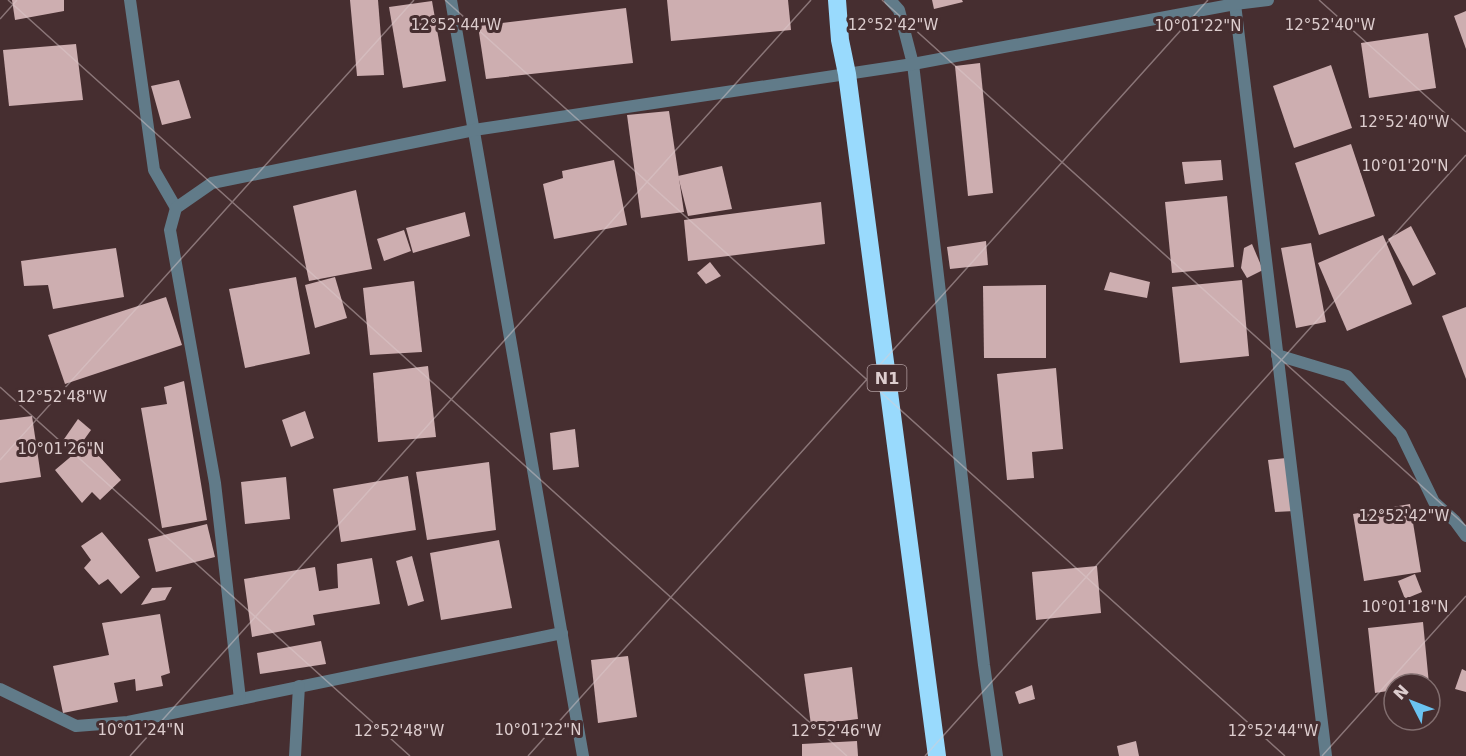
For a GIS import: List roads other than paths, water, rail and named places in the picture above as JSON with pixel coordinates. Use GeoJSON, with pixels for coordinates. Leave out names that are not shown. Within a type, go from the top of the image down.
{"type":"FeatureCollection","features":[{"type":"Feature","properties":{"kind":"highway","name":"N1"},"geometry":{"type":"LineString","coordinates":[[837,0],[840,40],[847,74],[937,756]]}},
{"type":"Feature","properties":{"kind":"street"},"geometry":{"type":"LineString","coordinates":[[130,0],[154,170],[176,208]]}},
{"type":"Feature","properties":{"kind":"street"},"geometry":{"type":"LineString","coordinates":[[451,0],[583,756]]}},
{"type":"Feature","properties":{"kind":"street"},"geometry":{"type":"LineString","coordinates":[[890,0],[898,10],[913,64],[984,664],[997,756]]}},
{"type":"Feature","properties":{"kind":"street"},"geometry":{"type":"LineString","coordinates":[[240,699],[214,483],[170,230],[176,208],[212,183],[474,130],[913,64],[1235,4],[1268,0]]}},
{"type":"Feature","properties":{"kind":"street"},"geometry":{"type":"LineString","coordinates":[[1235,4],[1326,756]]}},
{"type":"Feature","properties":{"kind":"street"},"geometry":{"type":"LineString","coordinates":[[1277,355],[1347,376],[1401,434],[1434,502],[1461,519],[1466,536]]}},
{"type":"Feature","properties":{"kind":"street"},"geometry":{"type":"LineString","coordinates":[[0,689],[76,726],[128,722],[562,633]]}},
{"type":"Feature","properties":{"kind":"street"},"geometry":{"type":"LineString","coordinates":[[295,756],[299,686]]}}]}
